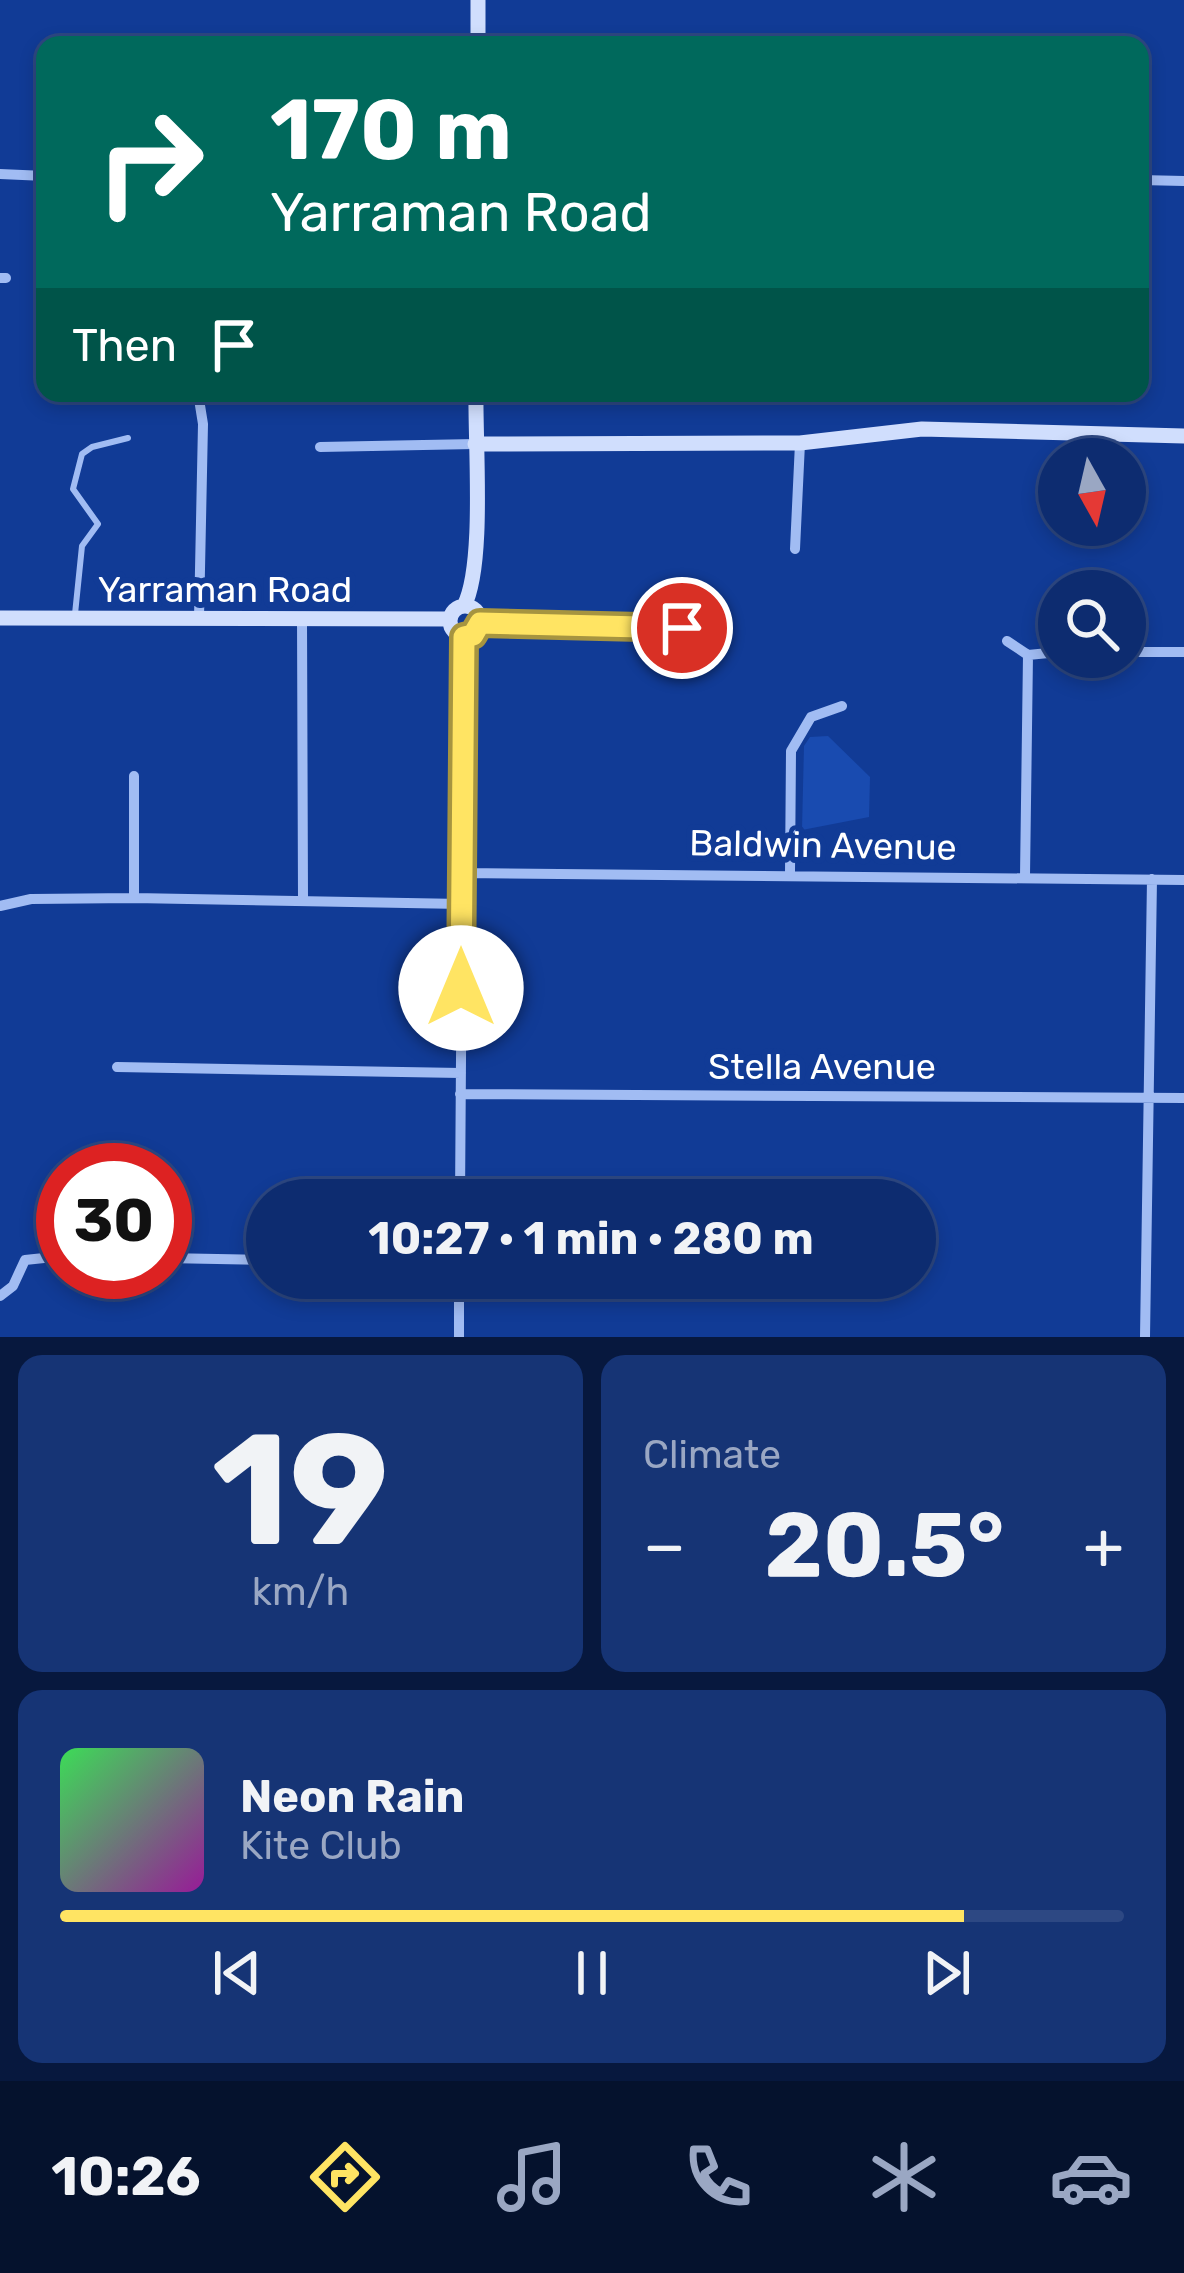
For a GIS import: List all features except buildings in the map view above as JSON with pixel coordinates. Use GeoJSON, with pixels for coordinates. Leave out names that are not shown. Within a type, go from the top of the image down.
{"type":"FeatureCollection","features":[{"type":"Feature","properties":{"kind":"street"},"geometry":{"type":"LineString","coordinates":[[478,0],[478,36]]}},
{"type":"Feature","properties":{"kind":"street"},"geometry":{"type":"LineString","coordinates":[[0,175],[36,176]]}},
{"type":"Feature","properties":{"kind":"street"},"geometry":{"type":"LineString","coordinates":[[1149,180],[1184,181]]}},
{"type":"Feature","properties":{"kind":"street"},"geometry":{"type":"LineString","coordinates":[[199,402],[200,618]]}},
{"type":"Feature","properties":{"kind":"street"},"geometry":{"type":"LineString","coordinates":[[476,402],[471,593],[450,620],[452,629],[464,637],[473,635],[480,623]]}},
{"type":"Feature","properties":{"kind":"street"},"geometry":{"type":"LineString","coordinates":[[320,447],[800,443],[922,429],[1184,436]]}},
{"type":"Feature","properties":{"kind":"street"},"geometry":{"type":"LineString","coordinates":[[795,550],[800,443]]}},
{"type":"Feature","properties":{"kind":"street"},"geometry":{"type":"LineString","coordinates":[[464,606],[474,609],[480,623]]}},
{"type":"Feature","properties":{"kind":"street","name":"Yarraman Road"},"geometry":{"type":"LineString","coordinates":[[0,618],[450,620]]}},
{"type":"Feature","properties":{"kind":"street"},"geometry":{"type":"LineString","coordinates":[[302,619],[303,898]]}},
{"type":"Feature","properties":{"kind":"street"},"geometry":{"type":"LineString","coordinates":[[480,623],[682,628]]}},
{"type":"Feature","properties":{"kind":"street"},"geometry":{"type":"LineString","coordinates":[[460,1179],[464,637]]}},
{"type":"Feature","properties":{"kind":"street"},"geometry":{"type":"LineString","coordinates":[[1007,641],[1028,655],[1038,654]]}},
{"type":"Feature","properties":{"kind":"street"},"geometry":{"type":"LineString","coordinates":[[1146,652],[1184,652]]}},
{"type":"Feature","properties":{"kind":"street"},"geometry":{"type":"LineString","coordinates":[[1025,876],[1028,655]]}},
{"type":"Feature","properties":{"kind":"street"},"geometry":{"type":"LineString","coordinates":[[790,873],[791,751],[811,717],[842,706]]}},
{"type":"Feature","properties":{"kind":"street"},"geometry":{"type":"LineString","coordinates":[[134,776],[134,898]]}},
{"type":"Feature","properties":{"kind":"street","name":"Baldwin Avenue"},"geometry":{"type":"LineString","coordinates":[[462,873],[1184,880]]}},
{"type":"Feature","properties":{"kind":"street"},"geometry":{"type":"LineString","coordinates":[[1145,1337],[1152,879]]}},
{"type":"Feature","properties":{"kind":"street"},"geometry":{"type":"LineString","coordinates":[[0,905],[32,899],[134,898],[462,904]]}},
{"type":"Feature","properties":{"kind":"street"},"geometry":{"type":"LineString","coordinates":[[117,1067],[460,1072]]}},
{"type":"Feature","properties":{"kind":"street","name":"Stella Avenue"},"geometry":{"type":"LineString","coordinates":[[460,1094],[1184,1097]]}},
{"type":"Feature","properties":{"kind":"street"},"geometry":{"type":"LineString","coordinates":[[0,1296],[13,1286],[25,1260],[36,1259]]}},
{"type":"Feature","properties":{"kind":"street"},"geometry":{"type":"LineString","coordinates":[[192,1259],[246,1260]]}},
{"type":"Feature","properties":{"kind":"street"},"geometry":{"type":"LineString","coordinates":[[459,1299],[459,1337]]}},
{"type":"Feature","properties":{"kind":"lane"},"geometry":{"type":"LineString","coordinates":[[75,618],[82,546],[98,524],[72,482],[82,454],[102,442],[128,438]]}},
{"type":"Feature","properties":{"kind":"shaded area"},"geometry":{"type":"Polygon","coordinates":[[[828,736],[870,777],[869,817],[802,830],[804,746],[810,737],[828,736]]]}},
{"type":"Feature","properties":{"kind":"route"},"geometry":{"type":"LineString","coordinates":[[461,988],[464,637],[473,635],[480,623],[682,628]]}}]}
